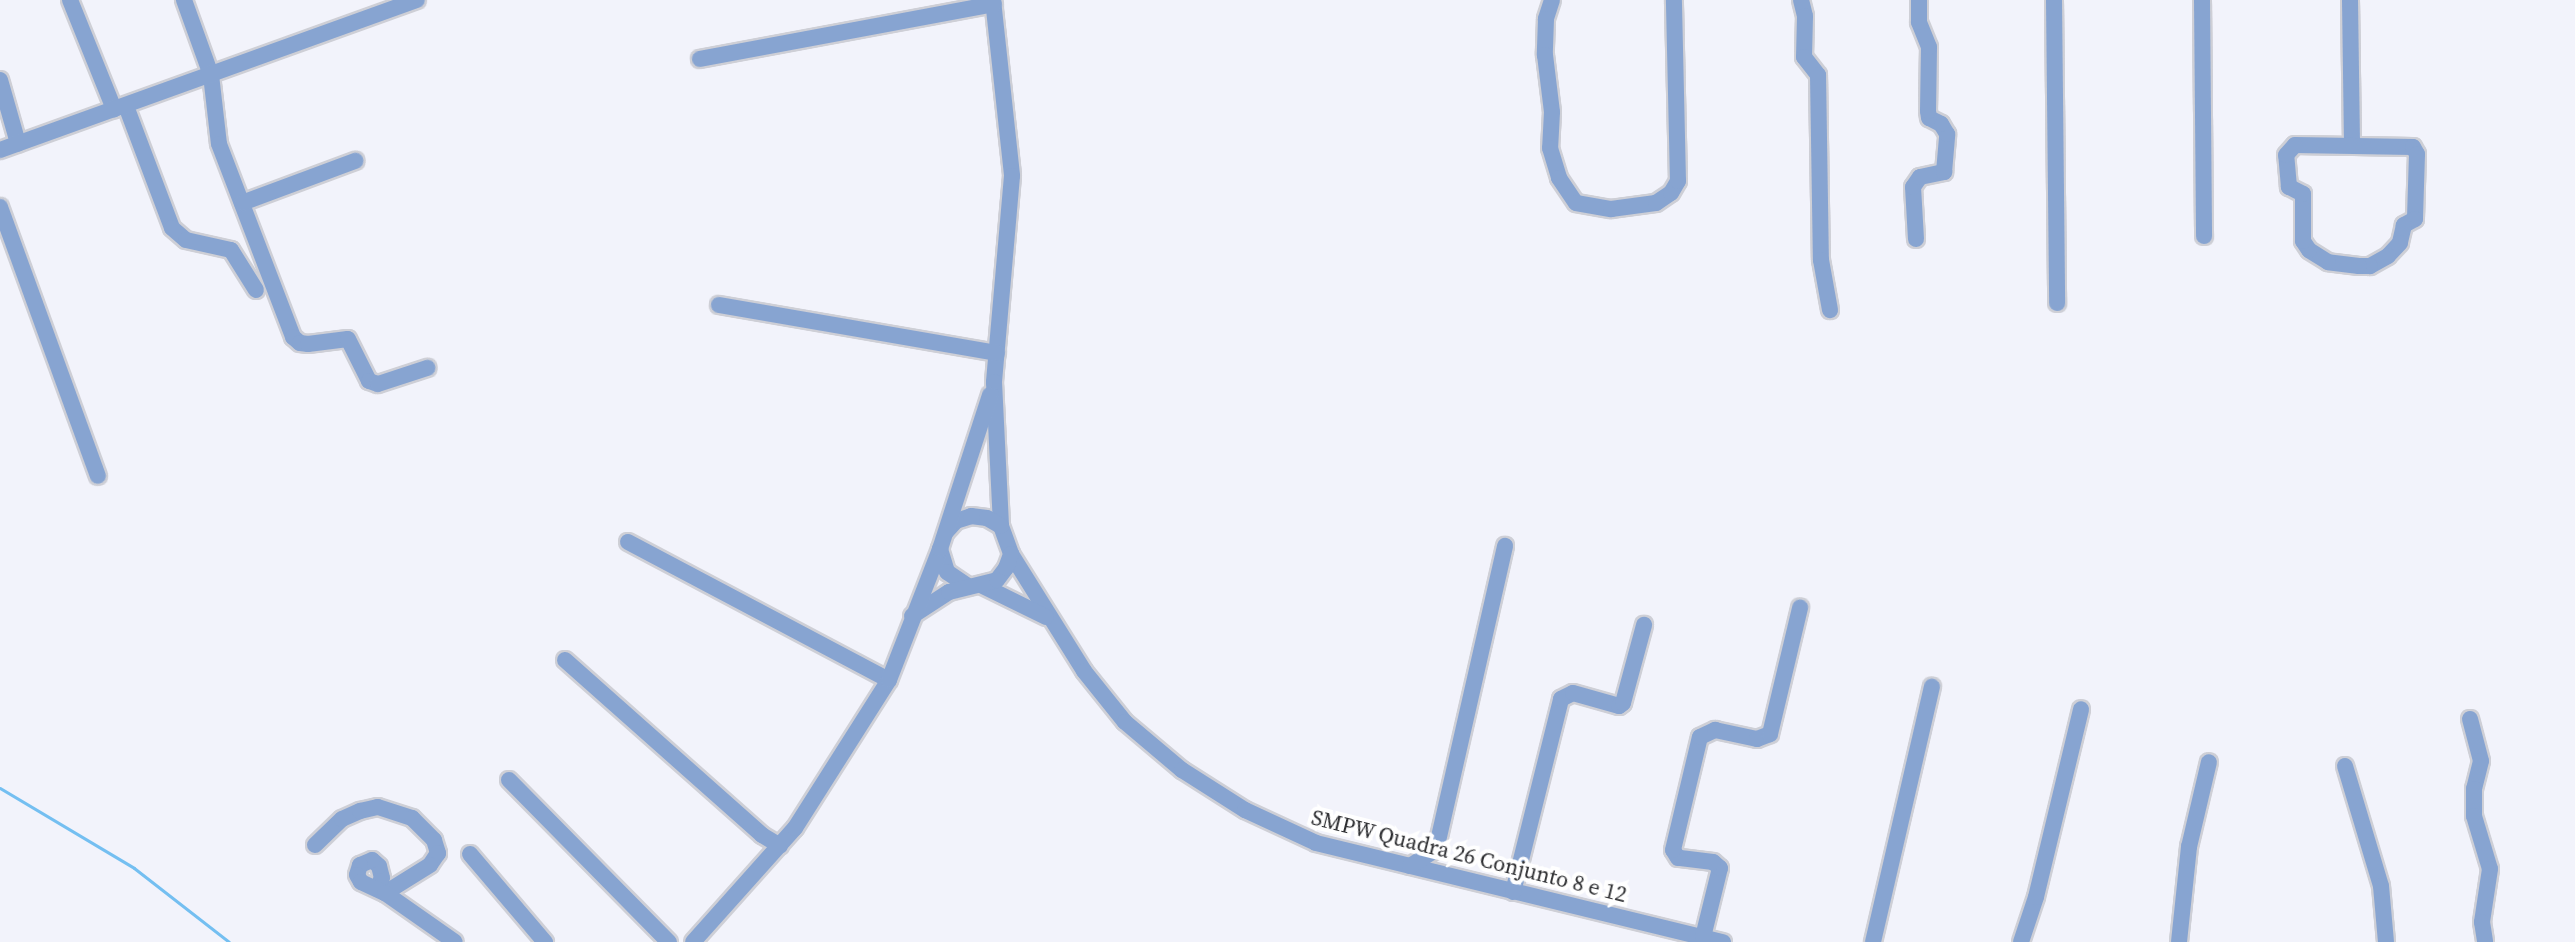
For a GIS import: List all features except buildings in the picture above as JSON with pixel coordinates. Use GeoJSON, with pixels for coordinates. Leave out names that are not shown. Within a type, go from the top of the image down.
{"type":"FeatureCollection","features":[{"type":"Feature","properties":{"kind":"street"},"geometry":{"type":"LineString","coordinates":[[70,0],[172,228],[186,240],[231,250],[256,290]]}},
{"type":"Feature","properties":{"kind":"street"},"geometry":{"type":"LineString","coordinates":[[184,0],[211,75],[217,136],[293,337],[300,343],[348,339],[369,381],[378,384],[427,368]]}},
{"type":"Feature","properties":{"kind":"street"},"geometry":{"type":"LineString","coordinates":[[0,150],[417,0]]}},
{"type":"Feature","properties":{"kind":"street"},"geometry":{"type":"LineString","coordinates":[[1552,0],[1546,13],[1545,55],[1552,112],[1550,148],[1559,178],[1576,203],[1611,209],[1656,203],[1671,193],[1678,181],[1674,0]]}},
{"type":"Feature","properties":{"kind":"street"},"geometry":{"type":"LineString","coordinates":[[1801,0],[1805,16],[1804,57],[1818,75],[1821,260],[1830,310]]}},
{"type":"Feature","properties":{"kind":"street"},"geometry":{"type":"LineString","coordinates":[[1916,239],[1913,187],[1920,177],[1944,172],[1947,134],[1941,124],[1929,118],[1929,47],[1919,22],[1919,0]]}},
{"type":"Feature","properties":{"kind":"street"},"geometry":{"type":"LineString","coordinates":[[2054,0],[2057,303]]}},
{"type":"Feature","properties":{"kind":"street"},"geometry":{"type":"LineString","coordinates":[[2202,0],[2204,236]]}},
{"type":"Feature","properties":{"kind":"street"},"geometry":{"type":"LineString","coordinates":[[2350,0],[2352,144]]}},
{"type":"Feature","properties":{"kind":"street"},"geometry":{"type":"LineString","coordinates":[[700,59],[994,2],[1012,176],[994,382],[1001,526],[1011,554],[997,580],[949,592],[912,616]]}},
{"type":"Feature","properties":{"kind":"street"},"geometry":{"type":"LineString","coordinates":[[0,80],[18,143]]}},
{"type":"Feature","properties":{"kind":"street"},"geometry":{"type":"LineString","coordinates":[[2352,144],[2406,145],[2413,147],[2417,154],[2415,219],[2404,225],[2396,249],[2370,266],[2328,262],[2309,250],[2303,241],[2303,194],[2289,187],[2286,155],[2291,146],[2352,144]]}},
{"type":"Feature","properties":{"kind":"street"},"geometry":{"type":"LineString","coordinates":[[242,203],[355,161]]}},
{"type":"Feature","properties":{"kind":"street"},"geometry":{"type":"LineString","coordinates":[[0,207],[98,476]]}},
{"type":"Feature","properties":{"kind":"street"},"geometry":{"type":"LineString","coordinates":[[719,305],[997,353]]}},
{"type":"Feature","properties":{"kind":"street"},"geometry":{"type":"LineString","coordinates":[[693,942],[795,828],[889,680],[942,541],[994,382]]}},
{"type":"Feature","properties":{"kind":"street"},"geometry":{"type":"LineString","coordinates":[[976,586],[947,572],[942,541],[956,521],[971,516],[987,518],[1001,526]]}},
{"type":"Feature","properties":{"kind":"street"},"geometry":{"type":"LineString","coordinates":[[628,542],[889,680]]}},
{"type":"Feature","properties":{"kind":"street"},"geometry":{"type":"LineString","coordinates":[[1453,877],[1436,850],[1505,546]]}},
{"type":"Feature","properties":{"kind":"street","name":"SMPW Quadra 26 Conjunto 8 e 12"},"geometry":{"type":"LineString","coordinates":[[1011,554],[1049,619],[1125,722],[1182,770],[1245,810],[1316,843],[1723,942]]}},
{"type":"Feature","properties":{"kind":"street","name":"SMPW Quadra 26 Conjunto 8 e 12"},"geometry":{"type":"LineString","coordinates":[[976,586],[1049,619]]}},
{"type":"Feature","properties":{"kind":"street"},"geometry":{"type":"LineString","coordinates":[[1703,937],[1720,868],[1713,862],[1678,858],[1673,850],[1700,737],[1715,730],[1757,739],[1770,734],[1800,608]]}},
{"type":"Feature","properties":{"kind":"street"},"geometry":{"type":"LineString","coordinates":[[1513,892],[1561,699],[1573,693],[1619,706],[1623,703],[1644,625]]}},
{"type":"Feature","properties":{"kind":"street"},"geometry":{"type":"LineString","coordinates":[[565,660],[762,835],[780,846]]}},
{"type":"Feature","properties":{"kind":"street"},"geometry":{"type":"LineString","coordinates":[[1873,942],[1932,687]]}},
{"type":"Feature","properties":{"kind":"street"},"geometry":{"type":"LineString","coordinates":[[2021,942],[2036,897],[2081,709]]}},
{"type":"Feature","properties":{"kind":"street"},"geometry":{"type":"LineString","coordinates":[[2470,719],[2481,761],[2474,789],[2474,816],[2490,869],[2482,922],[2485,942]]}},
{"type":"Feature","properties":{"kind":"street"},"geometry":{"type":"LineString","coordinates":[[2179,942],[2189,847],[2209,762]]}},
{"type":"Feature","properties":{"kind":"street"},"geometry":{"type":"LineString","coordinates":[[2345,766],[2381,886],[2386,942]]}},
{"type":"Feature","properties":{"kind":"street"},"geometry":{"type":"LineString","coordinates":[[509,780],[669,942]]}},
{"type":"Feature","properties":{"kind":"street"},"geometry":{"type":"LineString","coordinates":[[315,845],[342,819],[360,811],[378,807],[412,818],[434,840],[438,853],[430,865],[381,891],[455,942]]}},
{"type":"Feature","properties":{"kind":"street"},"geometry":{"type":"LineString","coordinates":[[1410,866],[1436,850]]}},
{"type":"Feature","properties":{"kind":"street"},"geometry":{"type":"LineString","coordinates":[[470,854],[545,942]]}},
{"type":"Feature","properties":{"kind":"street"},"geometry":{"type":"LineString","coordinates":[[520,914],[526,942]]}},
{"type":"Feature","properties":{"kind":"waterway"},"geometry":{"type":"LineString","coordinates":[[0,788],[134,868],[229,942]]}}]}
